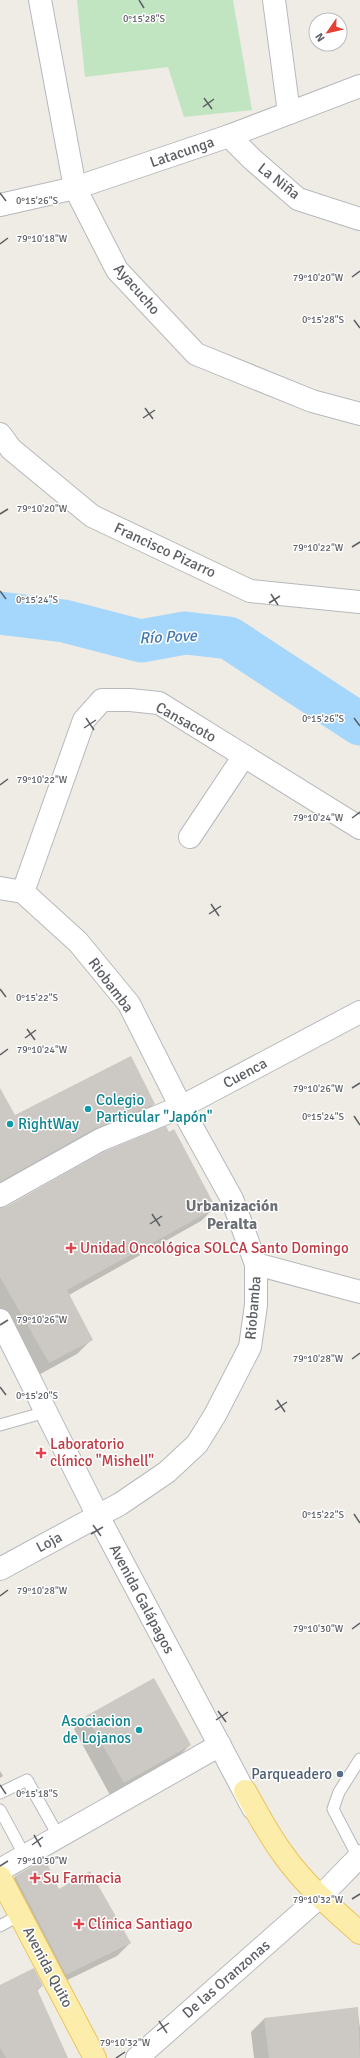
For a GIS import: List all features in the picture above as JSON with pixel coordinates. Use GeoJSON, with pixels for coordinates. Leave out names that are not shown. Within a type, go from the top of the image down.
{"type":"FeatureCollection","features":[{"type":"Feature","properties":{"kind":"main road"},"geometry":{"type":"LineString","coordinates":[[245,1791],[282,1853],[296,1871],[320,1897],[360,1933]]}},
{"type":"Feature","properties":{"kind":"main road","name":"Avenida Quito"},"geometry":{"type":"LineString","coordinates":[[0,1877],[95,2058]]}},
{"type":"Feature","properties":{"kind":"street","name":"Ayacucho"},"geometry":{"type":"LineString","coordinates":[[40,0],[75,188],[117,270],[196,354],[312,401],[360,414]]}},
{"type":"Feature","properties":{"kind":"street"},"geometry":{"type":"LineString","coordinates":[[274,0],[289,113]]}},
{"type":"Feature","properties":{"kind":"street","name":"Latacunga"},"geometry":{"type":"LineString","coordinates":[[0,205],[75,188],[229,136],[360,86]]}},
{"type":"Feature","properties":{"kind":"street","name":"La Niña"},"geometry":{"type":"LineString","coordinates":[[229,136],[252,159],[298,198],[360,219]]}},
{"type":"Feature","properties":{"kind":"street","name":"Francisco Pizarro"},"geometry":{"type":"LineString","coordinates":[[0,434],[11,449],[92,516],[250,591],[360,602]]}},
{"type":"Feature","properties":{"kind":"street","name":"Cansacoto"},"geometry":{"type":"LineString","coordinates":[[23,892],[84,720],[102,700],[130,700],[159,703],[360,828]]}},
{"type":"Feature","properties":{"kind":"street"},"geometry":{"type":"LineString","coordinates":[[190,838],[244,756]]}},
{"type":"Feature","properties":{"kind":"street"},"geometry":{"type":"LineString","coordinates":[[0,888],[23,892]]}},
{"type":"Feature","properties":{"kind":"street","name":"Riobamba"},"geometry":{"type":"LineString","coordinates":[[23,892],[78,942],[129,1004],[181,1107],[232,1199],[256,1264],[256,1305],[250,1347],[208,1427],[197,1444],[167,1472],[98,1516]]}},
{"type":"Feature","properties":{"kind":"street","name":"Cuenca"},"geometry":{"type":"LineString","coordinates":[[0,1196],[100,1140],[181,1107],[360,1012]]}},
{"type":"Feature","properties":{"kind":"street"},"geometry":{"type":"LineString","coordinates":[[256,1264],[360,1292]]}},
{"type":"Feature","properties":{"kind":"street","name":"Avenida Galápagos"},"geometry":{"type":"LineString","coordinates":[[0,1320],[98,1516],[245,1791],[275,1830],[320,1896],[360,1938]]}},
{"type":"Feature","properties":{"kind":"street","name":"Loja"},"geometry":{"type":"LineString","coordinates":[[0,1568],[98,1516]]}},
{"type":"Feature","properties":{"kind":"street"},"geometry":{"type":"LineString","coordinates":[[0,1870],[220,1745]]}},
{"type":"Feature","properties":{"kind":"street","name":"De las Oranzonas"},"geometry":{"type":"LineString","coordinates":[[136,2058],[320,1896],[359,1856]]}},
{"type":"Feature","properties":{"kind":"street","name":"Avenida Galápagos"},"geometry":{"type":"LineString","coordinates":[[320,1896],[360,1926]]}},
{"type":"Feature","properties":{"kind":"lane"},"geometry":{"type":"LineString","coordinates":[[0,1425],[46,1412]]}},
{"type":"Feature","properties":{"kind":"lane"},"geometry":{"type":"LineString","coordinates":[[359,1856],[333,1809],[339,1792],[360,1759]]}},
{"type":"Feature","properties":{"kind":"lane"},"geometry":{"type":"LineString","coordinates":[[0,1793],[27,1780],[59,1837]]}},
{"type":"Feature","properties":{"kind":"lane"},"geometry":{"type":"LineString","coordinates":[[0,1810],[25,1856]]}},
{"type":"Feature","properties":{"kind":"lane"},"geometry":{"type":"LineString","coordinates":[[0,1926],[20,1915]]}},
{"type":"Feature","properties":{"kind":"green space"},"geometry":{"type":"Polygon","coordinates":[[[77,0],[233,0],[252,110],[184,117],[168,67],[85,77],[77,0]]]}},
{"type":"Feature","properties":{"kind":"building","name":"Colegio Particular \"Japón\""},"geometry":{"type":"Polygon","coordinates":[[[131,1056],[155,1104],[94,1129],[0,1182],[0,1088],[15,1115],[131,1056]]]}},
{"type":"Feature","properties":{"kind":"building","name":"Unidad Oncológica SOLCA Santo Domingo"},"geometry":{"type":"Polygon","coordinates":[[[166,1126],[169,1132],[174,1129],[216,1208],[67,1290],[93,1340],[49,1363],[0,1277],[0,1208],[6,1207],[105,1151],[166,1126]]]}},
{"type":"Feature","properties":{"kind":"building","name":"Asociacion de Lojanos"},"geometry":{"type":"Polygon","coordinates":[[[154,1678],[191,1745],[124,1783],[86,1716],[154,1678]]]}},
{"type":"Feature","properties":{"kind":"building","name":"Clínica Santiago"},"geometry":{"type":"Polygon","coordinates":[[[45,1859],[59,1889],[90,1871],[131,1943],[66,1975],[15,1876],[45,1859]]]}},
{"type":"Feature","properties":{"kind":"building"},"geometry":{"type":"Polygon","coordinates":[[[34,1968],[43,1986],[37,1989],[68,2058],[6,2058],[0,2048],[0,1985],[34,1968]]]}},
{"type":"Feature","properties":{"kind":"building"},"geometry":{"type":"Polygon","coordinates":[[[358,2007],[360,2058],[269,2058],[264,2018],[358,2007]]]}},
{"type":"Feature","properties":{"kind":"waterway","name":"Río Pove"},"geometry":{"type":"LineString","coordinates":[[0,613],[64,621],[141,641],[185,633],[229,638],[360,724]]}},
{"type":"Feature","properties":{"kind":"place","name":"Colegio Particular \"Japón\""},"geometry":{"type":"Point","coordinates":[88,1109]}},
{"type":"Feature","properties":{"kind":"place","name":"RightWay"},"geometry":{"type":"Point","coordinates":[10,1124]}},
{"type":"Feature","properties":{"kind":"place","name":"Unidad Oncológica SOLCA Santo Domingo"},"geometry":{"type":"Point","coordinates":[71,1248]}},
{"type":"Feature","properties":{"kind":"place","name":"Laboratorio clínico \"Mishell\""},"geometry":{"type":"Point","coordinates":[41,1453]}},
{"type":"Feature","properties":{"kind":"place","name":"Asociacion de Lojanos"},"geometry":{"type":"Point","coordinates":[139,1730]}},
{"type":"Feature","properties":{"kind":"place","name":"Parqueadero"},"geometry":{"type":"Point","coordinates":[340,1774]}},
{"type":"Feature","properties":{"kind":"place","name":"Su Farmacia"},"geometry":{"type":"Point","coordinates":[35,1878]}},
{"type":"Feature","properties":{"kind":"place","name":"Clínica Santiago"},"geometry":{"type":"Point","coordinates":[79,1924]}},
{"type":"Feature","properties":{"kind":"district","name":"Urbanización Peralta"},"geometry":{"type":"Point","coordinates":[232,1215]}}]}
